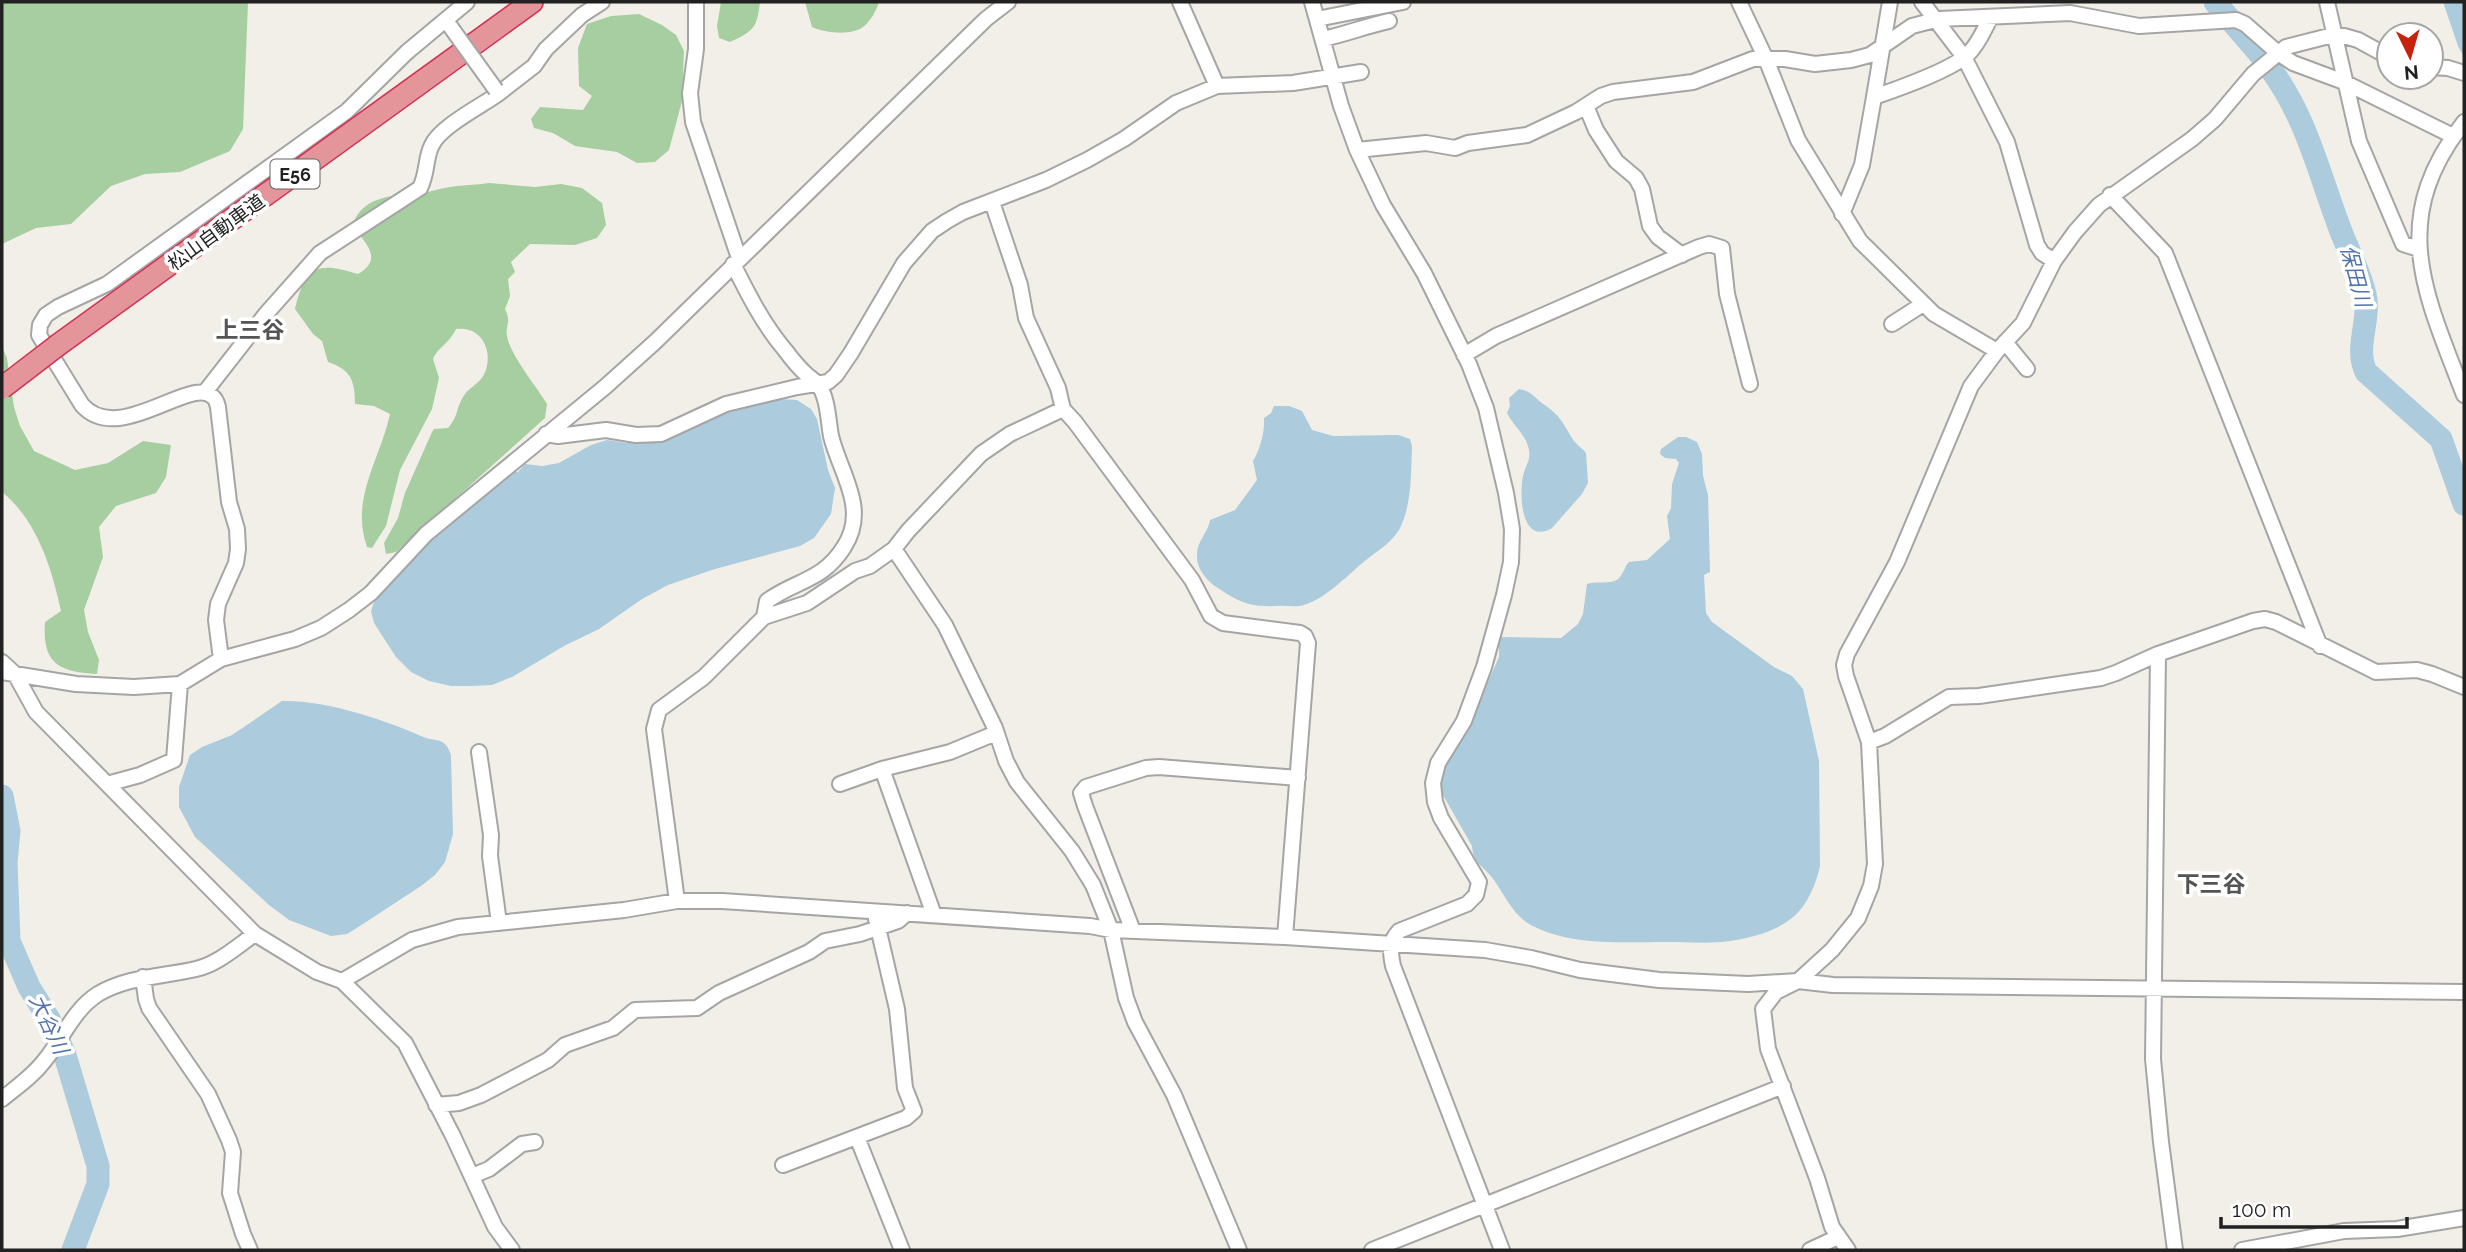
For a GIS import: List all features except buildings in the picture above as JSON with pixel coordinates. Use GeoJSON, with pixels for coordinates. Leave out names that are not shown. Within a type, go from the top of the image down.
{"type":"FeatureCollection","features":[{"type":"Feature","properties":{"kind":"highway","name":"松山自動車道"},"geometry":{"type":"LineString","coordinates":[[2,388],[532,2]]}},
{"type":"Feature","properties":{"kind":"street"},"geometry":{"type":"LineString","coordinates":[[221,659],[216,620],[218,604],[236,563],[238,549],[237,529],[229,502],[218,407],[213,396],[205,392],[189,395],[120,419],[104,419],[90,415],[39,335],[40,325],[52,311],[107,284],[346,111],[407,52],[447,23],[467,2]]}},
{"type":"Feature","properties":{"kind":"street"},"geometry":{"type":"LineString","coordinates":[[205,392],[265,315],[320,253],[420,188],[427,175],[432,144],[443,131],[534,66],[546,49],[582,15],[602,2]]}},
{"type":"Feature","properties":{"kind":"street"},"geometry":{"type":"LineString","coordinates":[[696,2],[696,49],[690,93],[692,122],[736,261],[760,317],[806,374],[818,383],[825,401],[832,439],[853,495],[854,522],[844,548],[826,569],[767,601],[764,617]]}},
{"type":"Feature","properties":{"kind":"street"},"geometry":{"type":"LineString","coordinates":[[8,673],[76,684],[134,687],[180,684],[221,659],[295,639],[321,628],[349,610],[370,593],[426,534],[605,387],[655,342],[986,19],[1008,2]]}},
{"type":"Feature","properties":{"kind":"street"},"geometry":{"type":"LineString","coordinates":[[1180,2],[1217,86]]}},
{"type":"Feature","properties":{"kind":"street"},"geometry":{"type":"LineString","coordinates":[[1312,2],[1341,106],[1357,150],[1383,205],[1424,273],[1464,355],[1486,408],[1506,494],[1513,544],[1504,595],[1484,667],[1464,721],[1438,763],[1433,783],[1435,802],[1441,818],[1479,882],[1476,895],[1467,904],[1399,931],[1392,938],[1390,946],[1393,965],[1502,1250]]}},
{"type":"Feature","properties":{"kind":"street"},"geometry":{"type":"LineString","coordinates":[[1317,19],[1404,2]]}},
{"type":"Feature","properties":{"kind":"street"},"geometry":{"type":"LineString","coordinates":[[1739,2],[1766,59],[1798,140],[1860,242],[1934,314],[2001,346],[2027,369]]}},
{"type":"Feature","properties":{"kind":"street"},"geometry":{"type":"LineString","coordinates":[[1842,214],[1862,165],[1890,2]]}},
{"type":"Feature","properties":{"kind":"street"},"geometry":{"type":"LineString","coordinates":[[1922,2],[1964,57],[2007,142],[2037,245],[2042,253],[2054,261]]}},
{"type":"Feature","properties":{"kind":"street"},"geometry":{"type":"LineString","coordinates":[[2327,2],[2359,141],[2403,244],[2419,249]]}},
{"type":"Feature","properties":{"kind":"street"},"geometry":{"type":"LineString","coordinates":[[1357,150],[1426,143],[1455,148],[1468,143],[1527,135],[1613,92],[1693,82],[1742,62],[1785,59],[1815,64],[1870,55],[1912,26],[1936,20],[2070,13],[2139,26],[2230,20],[2245,24],[2278,53],[2293,62],[2344,82],[2453,136]]}},
{"type":"Feature","properties":{"kind":"street"},"geometry":{"type":"LineString","coordinates":[[1874,97],[1913,83],[1964,57],[1977,43],[1991,17]]}},
{"type":"Feature","properties":{"kind":"street"},"geometry":{"type":"LineString","coordinates":[[1323,39],[1389,22]]}},
{"type":"Feature","properties":{"kind":"street"},"geometry":{"type":"LineString","coordinates":[[447,23],[497,92]]}},
{"type":"Feature","properties":{"kind":"street"},"geometry":{"type":"LineString","coordinates":[[1848,1250],[1832,1227],[1768,1049],[1763,1009],[1776,992],[1798,982],[1815,968],[1858,918],[1871,886],[1875,864],[1869,742],[1846,677],[1844,665],[1847,654],[1897,562],[1970,386],[2031,309],[2054,261],[2074,232],[2110,195],[2192,139],[2215,119],[2253,74],[2278,53],[2299,42],[2333,36],[2358,40],[2375,49]]}},
{"type":"Feature","properties":{"kind":"street"},"geometry":{"type":"LineString","coordinates":[[2445,70],[2464,73]]}},
{"type":"Feature","properties":{"kind":"street"},"geometry":{"type":"LineString","coordinates":[[546,433],[558,436],[606,430],[636,435],[661,434],[726,404],[828,382],[843,366],[904,263],[916,247],[947,221],[1087,160],[1124,139],[1176,103],[1217,86],[1293,83],[1361,72]]}},
{"type":"Feature","properties":{"kind":"street"},"geometry":{"type":"LineString","coordinates":[[1586,106],[1616,161],[1636,178],[1642,189],[1650,226],[1658,237],[1682,255]]}},
{"type":"Feature","properties":{"kind":"street"},"geometry":{"type":"LineString","coordinates":[[2464,122],[2434,169],[2428,185],[2421,218],[2419,249],[2429,303],[2464,395]]}},
{"type":"Feature","properties":{"kind":"street"},"geometry":{"type":"LineString","coordinates":[[2110,195],[2165,253],[2320,646]]}},
{"type":"Feature","properties":{"kind":"street"},"geometry":{"type":"LineString","coordinates":[[992,202],[1020,285],[1026,318],[1058,388],[1063,409],[1192,580],[1216,621],[1300,633],[1308,643],[1285,937]]}},
{"type":"Feature","properties":{"kind":"street"},"geometry":{"type":"LineString","coordinates":[[1464,355],[1496,336],[1709,244],[1722,247],[1727,294],[1750,384]]}},
{"type":"Feature","properties":{"kind":"street"},"geometry":{"type":"LineString","coordinates":[[1892,324],[1923,304]]}},
{"type":"Feature","properties":{"kind":"street"},"geometry":{"type":"LineString","coordinates":[[677,901],[654,729],[659,710],[704,677],[764,617],[807,603],[855,571],[870,566],[894,550],[908,531],[981,454],[1010,434],[1063,409]]}},
{"type":"Feature","properties":{"kind":"street"},"geometry":{"type":"LineString","coordinates":[[894,550],[944,625],[1017,782],[1084,867],[1111,930],[1126,998],[1135,1022],[1174,1096],[1239,1250]]}},
{"type":"Feature","properties":{"kind":"street"},"geometry":{"type":"LineString","coordinates":[[1869,742],[1885,736],[1949,698],[2101,678],[2158,653],[2265,619],[2376,672],[2417,670],[2464,687]]}},
{"type":"Feature","properties":{"kind":"street"},"geometry":{"type":"LineString","coordinates":[[2158,653],[2153,1059],[2175,1250]]}},
{"type":"Feature","properties":{"kind":"street"},"geometry":{"type":"LineString","coordinates":[[2,662],[36,712],[255,934],[289,957],[317,972],[342,981],[405,1043],[495,1227],[512,1250]]}},
{"type":"Feature","properties":{"kind":"street"},"geometry":{"type":"LineString","coordinates":[[107,784],[140,775],[174,760],[180,684]]}},
{"type":"Feature","properties":{"kind":"street"},"geometry":{"type":"LineString","coordinates":[[840,784],[882,769],[950,752],[996,733]]}},
{"type":"Feature","properties":{"kind":"street"},"geometry":{"type":"LineString","coordinates":[[479,752],[491,835],[490,856],[499,923]]}},
{"type":"Feature","properties":{"kind":"street"},"geometry":{"type":"LineString","coordinates":[[1133,931],[1085,806],[1081,793],[1086,787],[1159,766],[1298,778]]}},
{"type":"Feature","properties":{"kind":"street"},"geometry":{"type":"LineString","coordinates":[[882,769],[934,915]]}},
{"type":"Feature","properties":{"kind":"street"},"geometry":{"type":"LineString","coordinates":[[342,981],[412,940],[458,927],[624,910],[677,901],[722,901],[1090,926],[1111,930],[1285,937],[1390,946],[1485,950],[1580,970],[1660,980],[1748,984],[1798,982],[1833,985],[2464,992]]}},
{"type":"Feature","properties":{"kind":"street"},"geometry":{"type":"LineString","coordinates":[[783,1165],[906,1118],[914,1111],[905,1088],[897,1009],[874,910]]}},
{"type":"Feature","properties":{"kind":"street"},"geometry":{"type":"LineString","coordinates":[[436,1105],[459,1103],[481,1095],[548,1060],[565,1045],[613,1028],[635,1010],[697,1008],[719,993],[809,952],[825,941],[860,934],[898,921],[907,913]]}},
{"type":"Feature","properties":{"kind":"street"},"geometry":{"type":"LineString","coordinates":[[2,1100],[37,1070],[84,1005],[96,995],[116,985],[143,977],[198,969],[218,960],[255,934]]}},
{"type":"Feature","properties":{"kind":"street"},"geometry":{"type":"LineString","coordinates":[[143,977],[145,999],[149,1008],[208,1094],[229,1140],[233,1152],[230,1193],[250,1250]]}},
{"type":"Feature","properties":{"kind":"street"},"geometry":{"type":"LineString","coordinates":[[1372,1250],[1783,1086]]}},
{"type":"Feature","properties":{"kind":"street"},"geometry":{"type":"LineString","coordinates":[[857,1137],[902,1250]]}},
{"type":"Feature","properties":{"kind":"street"},"geometry":{"type":"LineString","coordinates":[[472,1176],[489,1169],[522,1144],[535,1142]]}},
{"type":"Feature","properties":{"kind":"street"},"geometry":{"type":"LineString","coordinates":[[2242,1250],[2344,1231],[2397,1228],[2464,1218]]}},
{"type":"Feature","properties":{"kind":"street"},"geometry":{"type":"LineString","coordinates":[[1810,1250],[1838,1237]]}},
{"type":"Feature","properties":{"kind":"green space"},"geometry":{"type":"Polygon","coordinates":[[[2,2],[248,2],[243,129],[230,151],[180,172],[145,174],[111,186],[71,224],[36,228],[2,244],[2,2]]]}},
{"type":"Feature","properties":{"kind":"green space"},"geometry":{"type":"Polygon","coordinates":[[[721,2],[760,2],[753,28],[730,42],[719,38],[717,26],[721,2]]]}},
{"type":"Feature","properties":{"kind":"green space"},"geometry":{"type":"Polygon","coordinates":[[[805,2],[879,2],[873,16],[863,27],[852,32],[838,33],[812,27],[805,2]]]}},
{"type":"Feature","properties":{"kind":"green space"},"geometry":{"type":"Polygon","coordinates":[[[639,14],[676,35],[684,51],[682,101],[669,150],[655,162],[637,163],[617,152],[575,146],[553,133],[534,128],[531,119],[540,107],[583,110],[592,96],[579,86],[578,48],[587,24],[611,16],[639,14]]]}},
{"type":"Feature","properties":{"kind":"green space"},"geometry":{"type":"Polygon","coordinates":[[[489,183],[535,187],[561,184],[582,188],[602,203],[606,225],[597,238],[575,245],[530,244],[511,262],[515,272],[508,279],[510,296],[505,309],[508,318],[507,336],[518,361],[547,404],[545,418],[396,552],[386,554],[384,543],[398,518],[405,493],[432,432],[434,429],[448,428],[464,396],[484,375],[487,364],[486,348],[476,333],[456,329],[435,355],[433,359],[439,378],[432,409],[400,470],[386,526],[372,548],[367,547],[362,512],[364,496],[390,414],[374,406],[355,404],[353,382],[347,372],[328,362],[322,341],[313,334],[295,309],[303,284],[315,270],[332,268],[358,274],[367,267],[371,259],[370,252],[358,232],[355,219],[369,204],[388,197],[489,183]]]}},
{"type":"Feature","properties":{"kind":"green space"},"geometry":{"type":"Polygon","coordinates":[[[2,347],[7,358],[14,407],[20,426],[34,451],[75,470],[108,463],[143,441],[171,445],[166,477],[156,493],[116,506],[99,527],[103,557],[84,610],[88,632],[99,660],[97,674],[63,668],[50,656],[47,648],[45,622],[61,611],[53,579],[34,531],[25,516],[2,492],[2,347]]]}},
{"type":"Feature","properties":{"kind":"water"},"geometry":{"type":"Polygon","coordinates":[[[2443,2],[2464,2],[2464,57],[2458,46],[2443,2]]]}},
{"type":"Feature","properties":{"kind":"water"},"geometry":{"type":"Polygon","coordinates":[[[1519,389],[1529,392],[1554,412],[1586,453],[1588,483],[1582,494],[1552,528],[1542,532],[1534,530],[1524,516],[1521,495],[1529,450],[1525,439],[1507,413],[1509,398],[1519,389]]]}},
{"type":"Feature","properties":{"kind":"water"},"geometry":{"type":"Polygon","coordinates":[[[797,400],[811,409],[817,419],[828,470],[835,488],[831,514],[814,538],[800,546],[668,585],[642,599],[599,629],[512,677],[492,685],[451,686],[429,681],[411,672],[396,657],[374,623],[371,611],[376,596],[435,535],[510,471],[518,472],[525,464],[542,466],[559,463],[591,445],[607,440],[627,443],[667,440],[711,417],[761,401],[797,400]]]}},
{"type":"Feature","properties":{"kind":"water"},"geometry":{"type":"Polygon","coordinates":[[[1274,406],[1289,406],[1302,411],[1312,430],[1333,436],[1398,435],[1410,439],[1412,446],[1409,500],[1395,536],[1331,590],[1299,606],[1260,606],[1239,601],[1210,582],[1200,570],[1197,559],[1197,549],[1210,520],[1235,510],[1257,480],[1253,461],[1262,440],[1264,418],[1271,413],[1274,406]]]}},
{"type":"Feature","properties":{"kind":"water"},"geometry":{"type":"Polygon","coordinates":[[[1678,437],[1697,442],[1702,454],[1703,476],[1708,495],[1710,572],[1704,575],[1706,613],[1712,622],[1774,667],[1792,676],[1803,689],[1819,761],[1820,866],[1812,891],[1798,912],[1779,927],[1752,937],[1706,943],[1599,942],[1566,937],[1535,927],[1521,918],[1511,906],[1475,857],[1472,846],[1439,788],[1440,777],[1444,764],[1469,724],[1499,657],[1499,637],[1561,638],[1578,624],[1583,614],[1587,584],[1617,580],[1629,562],[1647,560],[1670,539],[1667,516],[1671,508],[1672,484],[1679,463],[1676,459],[1665,458],[1660,454],[1661,449],[1678,437]]]}},
{"type":"Feature","properties":{"kind":"water"},"geometry":{"type":"Polygon","coordinates":[[[282,701],[318,704],[393,724],[444,743],[451,755],[453,834],[445,862],[435,875],[421,886],[347,934],[331,936],[289,920],[269,905],[195,837],[179,807],[179,787],[190,755],[232,735],[282,701]]]}},
{"type":"Feature","properties":{"kind":"waterway","name":"保田川"},"geometry":{"type":"LineString","coordinates":[[2215,2],[2264,59]]}},
{"type":"Feature","properties":{"kind":"waterway","name":"保田川"},"geometry":{"type":"LineString","coordinates":[[2270,68],[2294,108],[2312,148],[2363,286],[2366,314],[2362,353],[2366,372],[2441,439],[2464,504]]}},
{"type":"Feature","properties":{"kind":"waterway","name":"大谷川"},"geometry":{"type":"LineString","coordinates":[[2,796],[9,831],[6,862],[9,941],[29,987],[49,1019],[65,1055],[98,1166],[98,1184],[73,1250]]}},
{"type":"Feature","properties":{"kind":"district","name":"上三谷"},"geometry":{"type":"Point","coordinates":[250,329]}},
{"type":"Feature","properties":{"kind":"district","name":"下三谷"},"geometry":{"type":"Point","coordinates":[2211,883]}}]}
